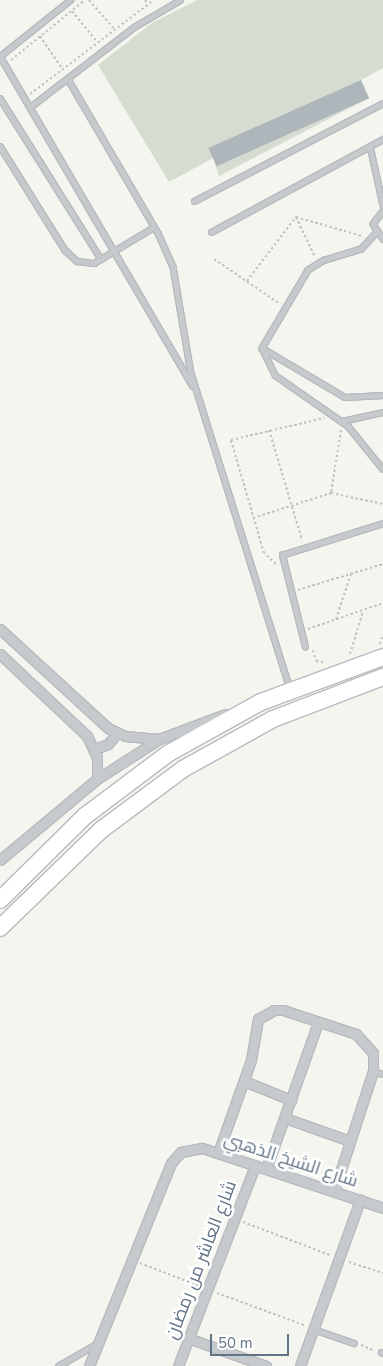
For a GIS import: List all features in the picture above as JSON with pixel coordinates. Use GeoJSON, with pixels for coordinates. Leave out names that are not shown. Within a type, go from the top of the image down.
{"type":"FeatureCollection","features":[{"type":"Feature","properties":{"kind":"highway"},"geometry":{"type":"LineString","coordinates":[[0,900],[46,851],[126,783],[177,748],[261,702],[379,651]]}},
{"type":"Feature","properties":{"kind":"highway"},"geometry":{"type":"LineString","coordinates":[[0,928],[100,830],[183,769],[273,719],[383,677]]}},
{"type":"Feature","properties":{"kind":"street"},"geometry":{"type":"LineString","coordinates":[[0,629],[116,732],[160,739]]}},
{"type":"Feature","properties":{"kind":"street"},"geometry":{"type":"LineString","coordinates":[[0,654],[87,736],[95,749],[97,779]]}},
{"type":"Feature","properties":{"kind":"street"},"geometry":{"type":"LineString","coordinates":[[1,858],[97,779],[160,739],[261,702]]}},
{"type":"Feature","properties":{"kind":"street"},"geometry":{"type":"LineString","coordinates":[[95,749],[108,744],[116,732]]}},
{"type":"Feature","properties":{"kind":"street"},"geometry":{"type":"LineString","coordinates":[[218,1153],[244,1081],[255,1028],[265,1013],[283,1010],[364,1039],[373,1054],[373,1071],[334,1191]]}},
{"type":"Feature","properties":{"kind":"street"},"geometry":{"type":"LineString","coordinates":[[266,1169],[318,1022]]}},
{"type":"Feature","properties":{"kind":"street"},"geometry":{"type":"LineString","coordinates":[[244,1081],[291,1100]]}},
{"type":"Feature","properties":{"kind":"street"},"geometry":{"type":"LineString","coordinates":[[285,1118],[350,1141]]}},
{"type":"Feature","properties":{"kind":"street","name":"شارع الشيخ الذهبي"},"geometry":{"type":"LineString","coordinates":[[132,1260],[171,1163],[187,1149],[218,1153],[383,1208]]}},
{"type":"Feature","properties":{"kind":"street","name":"شارع العاشر من رمضان"},"geometry":{"type":"LineString","coordinates":[[178,1366],[254,1166]]}},
{"type":"Feature","properties":{"kind":"street"},"geometry":{"type":"LineString","coordinates":[[300,1366],[360,1200]]}},
{"type":"Feature","properties":{"kind":"street"},"geometry":{"type":"LineString","coordinates":[[90,1366],[132,1260]]}},
{"type":"Feature","properties":{"kind":"street"},"geometry":{"type":"LineString","coordinates":[[188,1338],[266,1366]]}},
{"type":"Feature","properties":{"kind":"lane"},"geometry":{"type":"LineString","coordinates":[[70,0],[0,56],[113,252],[196,389]]}},
{"type":"Feature","properties":{"kind":"lane"},"geometry":{"type":"LineString","coordinates":[[30,107],[134,27],[180,0]]}},
{"type":"Feature","properties":{"kind":"lane"},"geometry":{"type":"LineString","coordinates":[[68,79],[154,227],[177,282],[196,389],[290,689]]}},
{"type":"Feature","properties":{"kind":"lane"},"geometry":{"type":"LineString","coordinates":[[0,98],[101,259]]}},
{"type":"Feature","properties":{"kind":"lane"},"geometry":{"type":"LineString","coordinates":[[194,201],[383,103]]}},
{"type":"Feature","properties":{"kind":"lane"},"geometry":{"type":"LineString","coordinates":[[211,232],[383,139]]}},
{"type":"Feature","properties":{"kind":"lane"},"geometry":{"type":"LineString","coordinates":[[0,146],[68,254],[83,263],[101,259],[154,227]]}},
{"type":"Feature","properties":{"kind":"lane"},"geometry":{"type":"LineString","coordinates":[[370,146],[383,205]]}},
{"type":"Feature","properties":{"kind":"lane"},"geometry":{"type":"LineString","coordinates":[[262,348],[283,306],[301,276],[318,263],[361,249],[373,240],[376,234],[374,220],[383,211]]}},
{"type":"Feature","properties":{"kind":"lane"},"geometry":{"type":"LineString","coordinates":[[376,234],[383,239]]}},
{"type":"Feature","properties":{"kind":"lane"},"geometry":{"type":"LineString","coordinates":[[262,348],[346,397],[383,395]]}},
{"type":"Feature","properties":{"kind":"lane"},"geometry":{"type":"LineString","coordinates":[[262,348],[275,375],[342,421],[383,468]]}},
{"type":"Feature","properties":{"kind":"lane"},"geometry":{"type":"LineString","coordinates":[[342,421],[383,412]]}},
{"type":"Feature","properties":{"kind":"lane"},"geometry":{"type":"LineString","coordinates":[[305,647],[281,565],[283,553],[383,523]]}},
{"type":"Feature","properties":{"kind":"lane"},"geometry":{"type":"LineString","coordinates":[[373,1071],[383,1074]]}},
{"type":"Feature","properties":{"kind":"lane"},"geometry":{"type":"LineString","coordinates":[[313,1329],[354,1343]]}},
{"type":"Feature","properties":{"kind":"lane"},"geometry":{"type":"LineString","coordinates":[[58,1366],[79,1350],[99,1342]]}},
{"type":"Feature","properties":{"kind":"path"},"geometry":{"type":"LineString","coordinates":[[5,65],[85,0]]}},
{"type":"Feature","properties":{"kind":"path"},"geometry":{"type":"LineString","coordinates":[[89,0],[114,29]]}},
{"type":"Feature","properties":{"kind":"path"},"geometry":{"type":"LineString","coordinates":[[145,0],[148,4]]}},
{"type":"Feature","properties":{"kind":"path"},"geometry":{"type":"LineString","coordinates":[[24,98],[154,0]]}},
{"type":"Feature","properties":{"kind":"path"},"geometry":{"type":"LineString","coordinates":[[72,11],[98,42]]}},
{"type":"Feature","properties":{"kind":"path"},"geometry":{"type":"LineString","coordinates":[[40,36],[62,69]]}},
{"type":"Feature","properties":{"kind":"path"},"geometry":{"type":"LineString","coordinates":[[296,217],[373,240]]}},
{"type":"Feature","properties":{"kind":"path"},"geometry":{"type":"LineString","coordinates":[[296,217],[318,263]]}},
{"type":"Feature","properties":{"kind":"path"},"geometry":{"type":"LineString","coordinates":[[247,281],[296,217]]}},
{"type":"Feature","properties":{"kind":"path"},"geometry":{"type":"LineString","coordinates":[[214,258],[283,306]]}},
{"type":"Feature","properties":{"kind":"path"},"geometry":{"type":"LineString","coordinates":[[281,565],[266,558],[230,442],[235,437],[334,416]]}},
{"type":"Feature","properties":{"kind":"path"},"geometry":{"type":"LineString","coordinates":[[331,493],[342,421]]}},
{"type":"Feature","properties":{"kind":"path"},"geometry":{"type":"LineString","coordinates":[[269,430],[304,546]]}},
{"type":"Feature","properties":{"kind":"path"},"geometry":{"type":"LineString","coordinates":[[253,518],[331,493],[383,504]]}},
{"type":"Feature","properties":{"kind":"path"},"geometry":{"type":"LineString","coordinates":[[297,594],[351,573],[383,564]]}},
{"type":"Feature","properties":{"kind":"path"},"geometry":{"type":"LineString","coordinates":[[336,619],[351,573]]}},
{"type":"Feature","properties":{"kind":"path"},"geometry":{"type":"LineString","coordinates":[[301,631],[383,603]]}},
{"type":"Feature","properties":{"kind":"path"},"geometry":{"type":"LineString","coordinates":[[350,654],[363,610]]}},
{"type":"Feature","properties":{"kind":"path"},"geometry":{"type":"LineString","coordinates":[[304,620],[309,636]]}},
{"type":"Feature","properties":{"kind":"path"},"geometry":{"type":"LineString","coordinates":[[379,651],[383,634]]}},
{"type":"Feature","properties":{"kind":"path"},"geometry":{"type":"LineString","coordinates":[[311,644],[318,663],[331,661]]}},
{"type":"Feature","properties":{"kind":"path"},"geometry":{"type":"LineString","coordinates":[[341,658],[359,652]]}},
{"type":"Feature","properties":{"kind":"path"},"geometry":{"type":"LineString","coordinates":[[234,1219],[383,1273]]}},
{"type":"Feature","properties":{"kind":"path"},"geometry":{"type":"LineString","coordinates":[[132,1260],[313,1329]]}},
{"type":"Feature","properties":{"kind":"path"},"geometry":{"type":"LineString","coordinates":[[354,1343],[382,1353]]}},
{"type":"Feature","properties":{"kind":"shaded area"},"geometry":{"type":"Polygon","coordinates":[[[197,0],[383,0],[383,68],[361,80],[369,98],[219,176],[213,158],[169,182],[98,65],[152,23],[197,0]]]}},
{"type":"Feature","properties":{"kind":"building"},"geometry":{"type":"Polygon","coordinates":[[[361,80],[369,98],[217,166],[208,148],[361,80]]]}}]}
